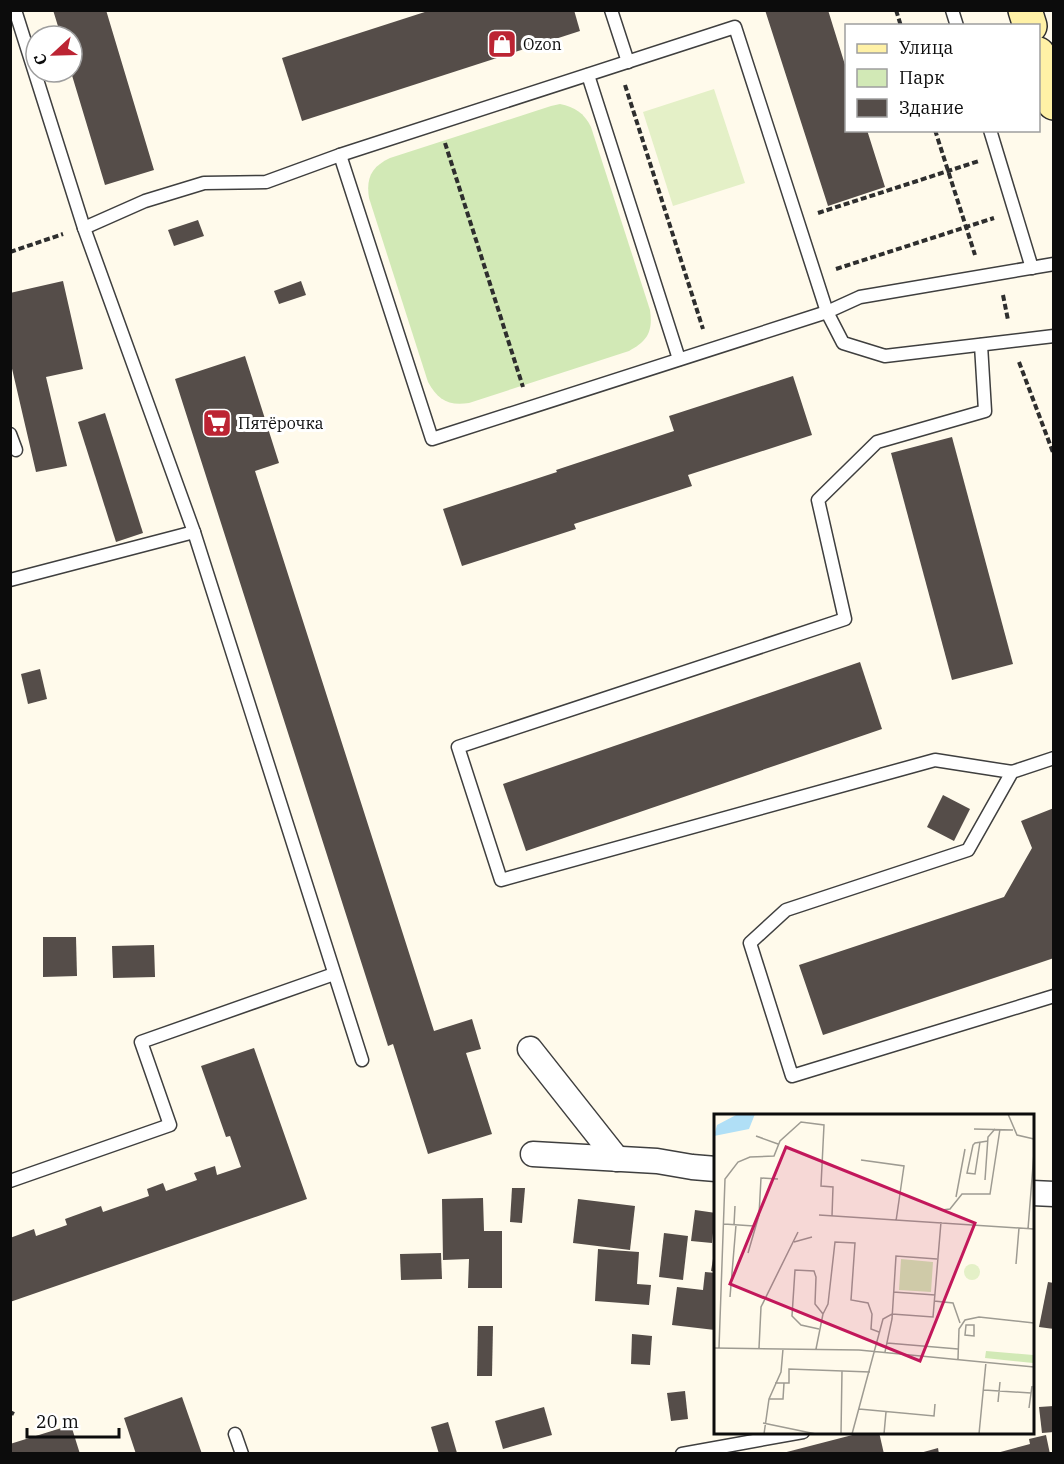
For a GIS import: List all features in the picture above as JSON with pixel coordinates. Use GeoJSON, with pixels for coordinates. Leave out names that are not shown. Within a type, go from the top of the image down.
{"type":"FeatureCollection","features":[{"type":"Feature","properties":{"kind":"main road"},"geometry":{"type":"LineString","coordinates":[[1040,61],[1053,103]]}},
{"type":"Feature","properties":{"kind":"street"},"geometry":{"type":"LineString","coordinates":[[530,1049],[617,1159]]}},
{"type":"Feature","properties":{"kind":"street"},"geometry":{"type":"LineString","coordinates":[[533,1154],[657,1161],[714,1169]]}},
{"type":"Feature","properties":{"kind":"street"},"geometry":{"type":"LineString","coordinates":[[1034,1193],[1053,1194]]}},
{"type":"Feature","properties":{"kind":"lane"},"geometry":{"type":"LineString","coordinates":[[15,10],[84,228],[194,532],[362,1060]]}},
{"type":"Feature","properties":{"kind":"lane"},"geometry":{"type":"LineString","coordinates":[[611,10],[623,64]]}},
{"type":"Feature","properties":{"kind":"lane"},"geometry":{"type":"LineString","coordinates":[[84,228],[145,201],[204,183],[266,182],[340,155],[735,27],[827,312],[843,343],[885,356],[1053,336]]}},
{"type":"Feature","properties":{"kind":"lane"},"geometry":{"type":"LineString","coordinates":[[588,75],[679,359]]}},
{"type":"Feature","properties":{"kind":"lane"},"geometry":{"type":"LineString","coordinates":[[991,132],[1032,268]]}},
{"type":"Feature","properties":{"kind":"lane"},"geometry":{"type":"LineString","coordinates":[[340,155],[432,439],[827,312],[860,297],[1053,264]]}},
{"type":"Feature","properties":{"kind":"lane"},"geometry":{"type":"LineString","coordinates":[[981,345],[985,411],[877,442],[818,500],[845,619],[458,747],[501,880],[935,760],[1012,772],[1053,758]]}},
{"type":"Feature","properties":{"kind":"lane"},"geometry":{"type":"LineString","coordinates":[[10,434],[16,450]]}},
{"type":"Feature","properties":{"kind":"lane"},"geometry":{"type":"LineString","coordinates":[[10,580],[194,532]]}},
{"type":"Feature","properties":{"kind":"lane"},"geometry":{"type":"LineString","coordinates":[[1012,772],[968,850],[786,910],[750,944],[792,1076],[1053,996]]}},
{"type":"Feature","properties":{"kind":"lane"},"geometry":{"type":"LineString","coordinates":[[10,1181],[170,1125],[141,1041],[334,974]]}},
{"type":"Feature","properties":{"kind":"lane"},"geometry":{"type":"LineString","coordinates":[[235,1434],[242,1454]]}},
{"type":"Feature","properties":{"kind":"lane"},"geometry":{"type":"LineString","coordinates":[[682,1454],[792,1434]]}},
{"type":"Feature","properties":{"kind":"path"},"geometry":{"type":"LineString","coordinates":[[623,64],[710,349]]}},
{"type":"Feature","properties":{"kind":"path"},"geometry":{"type":"LineString","coordinates":[[438,123],[530,408]]}},
{"type":"Feature","properties":{"kind":"path"},"geometry":{"type":"LineString","coordinates":[[936,132],[981,276]]}},
{"type":"Feature","properties":{"kind":"path"},"geometry":{"type":"LineString","coordinates":[[797,220],[998,155]]}},
{"type":"Feature","properties":{"kind":"path"},"geometry":{"type":"LineString","coordinates":[[815,276],[1015,211]]}},
{"type":"Feature","properties":{"kind":"path"},"geometry":{"type":"LineString","coordinates":[[10,252],[84,228]]}},
{"type":"Feature","properties":{"kind":"path"},"geometry":{"type":"LineString","coordinates":[[999,273],[1012,342],[1053,455]]}},
{"type":"Feature","properties":{"kind":"green space"},"geometry":{"type":"Polygon","coordinates":[[[714,89],[745,183],[673,206],[643,112],[714,89]]]}},
{"type":"Feature","properties":{"kind":"green space"},"geometry":{"type":"Polygon","coordinates":[[[560,104],[578,111],[591,127],[650,310],[650,330],[641,343],[629,351],[469,403],[449,402],[440,397],[428,382],[369,198],[369,179],[378,165],[390,158],[560,104]]]}},
{"type":"Feature","properties":{"kind":"building"},"geometry":{"type":"Polygon","coordinates":[[[53,10],[106,10],[154,170],[105,185],[75,84],[84,84],[84,24],[57,24],[53,10]]]}},
{"type":"Feature","properties":{"kind":"building"},"geometry":{"type":"Polygon","coordinates":[[[431,10],[574,10],[580,31],[302,121],[282,58],[431,10]]]}},
{"type":"Feature","properties":{"kind":"building"},"geometry":{"type":"Polygon","coordinates":[[[765,10],[828,10],[845,65],[845,132],[868,132],[885,187],[828,206],[765,10]]]}},
{"type":"Feature","properties":{"kind":"building"},"geometry":{"type":"Polygon","coordinates":[[[198,220],[204,236],[174,246],[168,230],[198,220]]]}},
{"type":"Feature","properties":{"kind":"building"},"geometry":{"type":"Polygon","coordinates":[[[63,281],[83,369],[46,377],[67,466],[36,472],[10,360],[10,293],[63,281]]]}},
{"type":"Feature","properties":{"kind":"building"},"geometry":{"type":"Polygon","coordinates":[[[301,281],[306,295],[279,304],[274,291],[301,281]]]}},
{"type":"Feature","properties":{"kind":"building"},"geometry":{"type":"Polygon","coordinates":[[[245,356],[279,463],[255,471],[434,1031],[472,1019],[481,1049],[466,1053],[492,1134],[428,1154],[393,1044],[388,1046],[175,379],[245,356]]]}},
{"type":"Feature","properties":{"kind":"building"},"geometry":{"type":"Polygon","coordinates":[[[793,376],[812,435],[688,475],[692,486],[574,524],[576,529],[462,566],[443,509],[674,431],[669,416],[793,376]]]}},
{"type":"Feature","properties":{"kind":"building"},"geometry":{"type":"Polygon","coordinates":[[[105,413],[143,533],[116,542],[78,422],[105,413]]]}},
{"type":"Feature","properties":{"kind":"building"},"geometry":{"type":"Polygon","coordinates":[[[952,437],[1013,664],[952,680],[891,453],[952,437]]]}},
{"type":"Feature","properties":{"kind":"building"},"geometry":{"type":"Polygon","coordinates":[[[860,662],[882,729],[526,851],[503,784],[860,662]]]}},
{"type":"Feature","properties":{"kind":"building"},"geometry":{"type":"Polygon","coordinates":[[[40,669],[47,699],[28,704],[21,674],[40,669]]]}},
{"type":"Feature","properties":{"kind":"building"},"geometry":{"type":"Polygon","coordinates":[[[943,795],[970,809],[954,841],[927,827],[943,795]]]}},
{"type":"Feature","properties":{"kind":"building"},"geometry":{"type":"Polygon","coordinates":[[[1054,808],[1054,958],[823,1035],[799,965],[1004,897],[1032,848],[1021,821],[1054,808]]]}},
{"type":"Feature","properties":{"kind":"building"},"geometry":{"type":"Polygon","coordinates":[[[43,937],[76,937],[77,976],[43,977],[43,937]]]}},
{"type":"Feature","properties":{"kind":"building"},"geometry":{"type":"Polygon","coordinates":[[[154,945],[155,977],[113,978],[112,946],[154,945]]]}},
{"type":"Feature","properties":{"kind":"building"},"geometry":{"type":"Polygon","coordinates":[[[254,1048],[307,1199],[10,1302],[10,1238],[34,1229],[36,1236],[67,1225],[65,1219],[101,1206],[103,1212],[149,1196],[147,1189],[163,1183],[166,1191],[197,1180],[194,1173],[215,1166],[217,1175],[241,1167],[230,1136],[226,1137],[201,1066],[254,1048]]]}},
{"type":"Feature","properties":{"kind":"building"},"geometry":{"type":"Polygon","coordinates":[[[512,1188],[525,1188],[522,1223],[510,1222],[512,1188]]]}},
{"type":"Feature","properties":{"kind":"building"},"geometry":{"type":"Polygon","coordinates":[[[483,1198],[484,1231],[502,1231],[502,1288],[468,1288],[469,1259],[443,1260],[442,1199],[483,1198]]]}},
{"type":"Feature","properties":{"kind":"building"},"geometry":{"type":"Polygon","coordinates":[[[578,1199],[635,1206],[630,1250],[573,1243],[578,1199]]]}},
{"type":"Feature","properties":{"kind":"building"},"geometry":{"type":"Polygon","coordinates":[[[695,1210],[714,1213],[712,1243],[691,1241],[695,1210]]]}},
{"type":"Feature","properties":{"kind":"building"},"geometry":{"type":"Polygon","coordinates":[[[664,1233],[688,1236],[683,1280],[659,1277],[664,1233]]]}},
{"type":"Feature","properties":{"kind":"building"},"geometry":{"type":"Polygon","coordinates":[[[598,1249],[639,1252],[637,1284],[651,1285],[649,1305],[595,1301],[598,1249]]]}},
{"type":"Feature","properties":{"kind":"building"},"geometry":{"type":"Polygon","coordinates":[[[441,1253],[442,1279],[401,1280],[400,1254],[441,1253]]]}},
{"type":"Feature","properties":{"kind":"building"},"geometry":{"type":"Polygon","coordinates":[[[714,1253],[714,1272],[711,1271],[714,1253]]]}},
{"type":"Feature","properties":{"kind":"building"},"geometry":{"type":"Polygon","coordinates":[[[705,1272],[714,1273],[714,1330],[672,1325],[677,1287],[703,1290],[705,1272]]]}},
{"type":"Feature","properties":{"kind":"building"},"geometry":{"type":"Polygon","coordinates":[[[1048,1282],[1054,1283],[1054,1329],[1039,1327],[1048,1282]]]}},
{"type":"Feature","properties":{"kind":"building"},"geometry":{"type":"Polygon","coordinates":[[[478,1326],[493,1326],[492,1376],[477,1376],[478,1326]]]}},
{"type":"Feature","properties":{"kind":"building"},"geometry":{"type":"Polygon","coordinates":[[[632,1334],[652,1336],[650,1365],[631,1364],[632,1334]]]}},
{"type":"Feature","properties":{"kind":"building"},"geometry":{"type":"Polygon","coordinates":[[[685,1391],[688,1419],[671,1421],[667,1393],[685,1391]]]}},
{"type":"Feature","properties":{"kind":"building"},"geometry":{"type":"Polygon","coordinates":[[[182,1397],[202,1454],[136,1454],[124,1418],[182,1397]]]}},
{"type":"Feature","properties":{"kind":"building"},"geometry":{"type":"Polygon","coordinates":[[[1054,1406],[1054,1432],[1042,1433],[1039,1407],[1054,1406]]]}},
{"type":"Feature","properties":{"kind":"building"},"geometry":{"type":"Polygon","coordinates":[[[544,1407],[552,1435],[503,1449],[495,1421],[544,1407]]]}},
{"type":"Feature","properties":{"kind":"building"},"geometry":{"type":"Polygon","coordinates":[[[448,1422],[457,1453],[439,1454],[431,1427],[448,1422]]]}},
{"type":"Feature","properties":{"kind":"building"},"geometry":{"type":"Polygon","coordinates":[[[71,1425],[80,1454],[10,1454],[10,1444],[71,1425]]]}},
{"type":"Feature","properties":{"kind":"building"},"geometry":{"type":"Polygon","coordinates":[[[856,1434],[879,1434],[884,1454],[779,1454],[856,1434]]]}},
{"type":"Feature","properties":{"kind":"building"},"geometry":{"type":"Polygon","coordinates":[[[1046,1435],[1050,1454],[993,1454],[1030,1444],[1029,1439],[1046,1435]]]}},
{"type":"Feature","properties":{"kind":"building"},"geometry":{"type":"Polygon","coordinates":[[[938,1448],[939,1454],[920,1454],[920,1453],[938,1448]]]}},
{"type":"Feature","properties":{"kind":"place","name":"Ozon"},"geometry":{"type":"Point","coordinates":[502,44]}},
{"type":"Feature","properties":{"kind":"place","name":"Пятёрочка"},"geometry":{"type":"Point","coordinates":[217,423]}}]}
